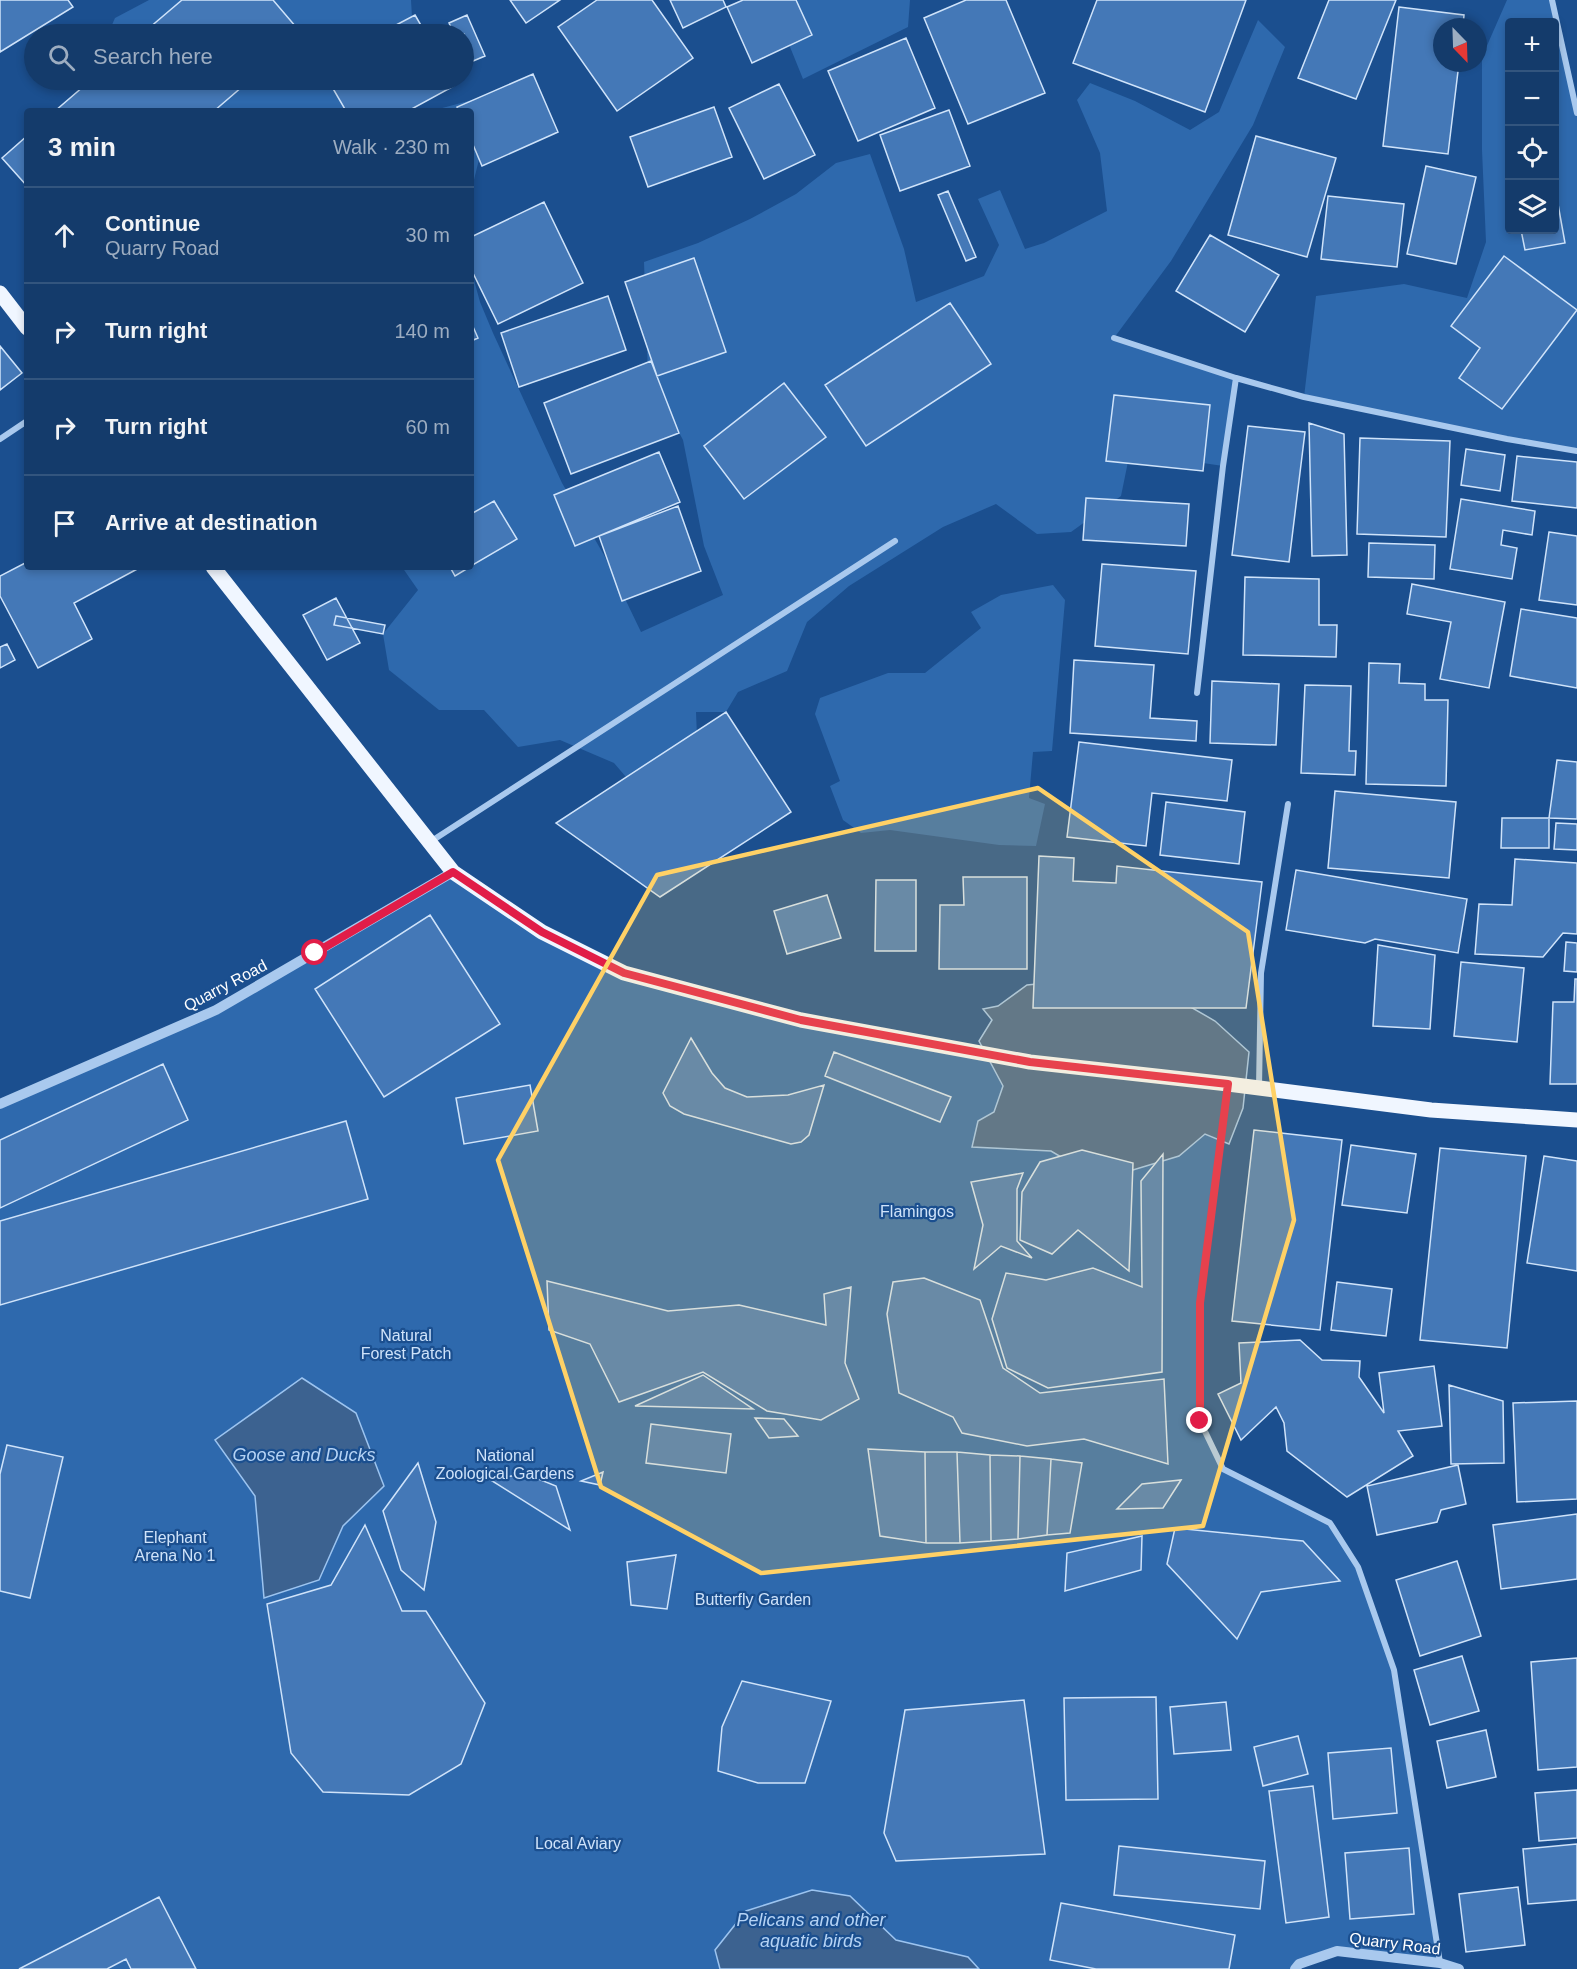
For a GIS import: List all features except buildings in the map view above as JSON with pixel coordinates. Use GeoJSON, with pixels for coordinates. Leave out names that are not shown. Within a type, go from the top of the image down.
{"type":"FeatureCollection","features":[{"type":"Feature","properties":{"kind":"main road"},"geometry":{"type":"LineString","coordinates":[[0,293],[24,324]]}},
{"type":"Feature","properties":{"kind":"main road"},"geometry":{"type":"LineString","coordinates":[[215,570],[453,872],[542,932],[624,973],[801,1020],[1030,1062],[1431,1110],[1577,1120]]}},
{"type":"Feature","properties":{"kind":"street"},"geometry":{"type":"LineString","coordinates":[[1552,0],[1577,114]]}},
{"type":"Feature","properties":{"kind":"street"},"geometry":{"type":"LineString","coordinates":[[1114,338],[1305,398],[1577,451]]}},
{"type":"Feature","properties":{"kind":"street"},"geometry":{"type":"LineString","coordinates":[[1197,693],[1223,466],[1236,378]]}},
{"type":"Feature","properties":{"kind":"street"},"geometry":{"type":"LineString","coordinates":[[0,439],[24,423]]}},
{"type":"Feature","properties":{"kind":"street"},"geometry":{"type":"LineString","coordinates":[[430,842],[896,541]]}},
{"type":"Feature","properties":{"kind":"street"},"geometry":{"type":"LineString","coordinates":[[1258,1088],[1261,973],[1287,804]]}},
{"type":"Feature","properties":{"kind":"street","name":"Quarry Road"},"geometry":{"type":"LineString","coordinates":[[0,1104],[216,1010],[453,872]]}},
{"type":"Feature","properties":{"kind":"street"},"geometry":{"type":"LineString","coordinates":[[1228,1084],[1200,1303],[1200,1421],[1223,1469],[1330,1522],[1358,1567],[1394,1670],[1440,1963]]}},
{"type":"Feature","properties":{"kind":"street","name":"Quarry Road"},"geometry":{"type":"LineString","coordinates":[[1295,1969],[1299,1964],[1337,1951],[1440,1963],[1459,1969]]}},
{"type":"Feature","properties":{"kind":"highlighted area"},"geometry":{"type":"Polygon","coordinates":[[[1038,788],[1248,932],[1294,1220],[1203,1526],[761,1573],[601,1487],[498,1160],[657,875],[1038,788]]]}},
{"type":"Feature","properties":{"kind":"green space"},"geometry":{"type":"Polygon","coordinates":[[[149,0],[411,0],[412,24],[112,24],[115,18],[149,0]]]}},
{"type":"Feature","properties":{"kind":"green space"},"geometry":{"type":"Polygon","coordinates":[[[771,0],[910,0],[908,27],[803,79],[771,0]]]}},
{"type":"Feature","properties":{"kind":"green space"},"geometry":{"type":"Polygon","coordinates":[[[1507,0],[1552,0],[1556,18],[1505,18],[1505,234],[1559,234],[1559,32],[1577,113],[1577,451],[1304,397],[1316,296],[1404,284],[1467,298],[1486,242],[1482,150],[1482,72],[1487,72],[1487,46],[1507,0]]]}},
{"type":"Feature","properties":{"kind":"green space"},"geometry":{"type":"Polygon","coordinates":[[[1258,20],[1285,47],[1253,125],[1171,261],[1114,338],[1236,378],[1223,466],[1130,452],[1121,496],[1071,532],[1037,534],[996,504],[943,527],[849,586],[807,622],[787,671],[738,692],[726,712],[696,712],[698,761],[657,813],[614,763],[560,740],[518,747],[484,710],[439,710],[389,670],[383,634],[418,590],[404,570],[474,570],[474,280],[493,333],[562,483],[604,555],[641,632],[723,595],[704,546],[683,440],[648,374],[644,262],[698,243],[750,219],[796,194],[836,163],[870,154],[904,249],[916,302],[984,276],[999,245],[978,199],[1000,190],[1025,249],[1044,243],[1107,211],[1100,153],[1077,100],[1090,83],[1135,101],[1190,130],[1219,112],[1258,20]]]}},
{"type":"Feature","properties":{"kind":"green space"},"geometry":{"type":"Polygon","coordinates":[[[95,90],[365,90],[372,108],[123,108],[94,102],[95,90]]]}},
{"type":"Feature","properties":{"kind":"green space"},"geometry":{"type":"Polygon","coordinates":[[[476,99],[485,135],[474,180],[474,108],[442,108],[476,99]]]}},
{"type":"Feature","properties":{"kind":"green space"},"geometry":{"type":"Polygon","coordinates":[[[1053,585],[1065,600],[1052,751],[1033,752],[1029,798],[1045,804],[1036,846],[999,845],[890,830],[861,833],[843,820],[830,786],[840,781],[815,714],[820,698],[888,673],[925,673],[981,628],[971,612],[1001,595],[1053,585]]]}},
{"type":"Feature","properties":{"kind":"green space","name":"National Zoological Gardens"},"geometry":{"type":"Polygon","coordinates":[[[453,872],[624,973],[801,1020],[1228,1084],[1200,1303],[1200,1421],[1223,1469],[1330,1523],[1358,1567],[1394,1670],[1440,1963],[1337,1951],[1295,1969],[0,1969],[0,1104],[216,1010],[453,872]]]}},
{"type":"Feature","properties":{"kind":"water"},"geometry":{"type":"Polygon","coordinates":[[[1067,981],[1175,998],[1215,1021],[1249,1052],[1243,1108],[1229,1144],[1205,1134],[1179,1156],[1100,1180],[1051,1151],[972,1147],[978,1121],[994,1112],[1003,1086],[979,1041],[992,1020],[983,1009],[998,1006],[1027,985],[1067,981]]]}},
{"type":"Feature","properties":{"kind":"water","name":"Goose and Ducks"},"geometry":{"type":"Polygon","coordinates":[[[302,1378],[356,1413],[384,1486],[343,1526],[319,1580],[264,1598],[255,1496],[215,1440],[302,1378]]]}},
{"type":"Feature","properties":{"kind":"water","name":"Pelicans and other aquatic birds"},"geometry":{"type":"Polygon","coordinates":[[[812,1890],[850,1896],[896,1940],[968,1957],[979,1969],[720,1969],[715,1950],[746,1911],[812,1890]]]}},
{"type":"Feature","properties":{"kind":"route"},"geometry":{"type":"LineString","coordinates":[[315,953],[453,872],[542,932],[624,973],[801,1020],[1030,1062],[1228,1084],[1200,1303],[1200,1421]]}},
{"type":"Feature","properties":{"kind":"park label","name":"Flamingos"},"geometry":{"type":"Point","coordinates":[917,1211]}},
{"type":"Feature","properties":{"kind":"park label","name":"Natural Forest Patch"},"geometry":{"type":"Point","coordinates":[406,1344]}},
{"type":"Feature","properties":{"kind":"park label","name":"Elephant Arena No 1"},"geometry":{"type":"Point","coordinates":[175,1546]}},
{"type":"Feature","properties":{"kind":"park label","name":"Butterfly Garden"},"geometry":{"type":"Point","coordinates":[753,1599]}},
{"type":"Feature","properties":{"kind":"park label","name":"Local Aviary"},"geometry":{"type":"Point","coordinates":[578,1843]}}]}
